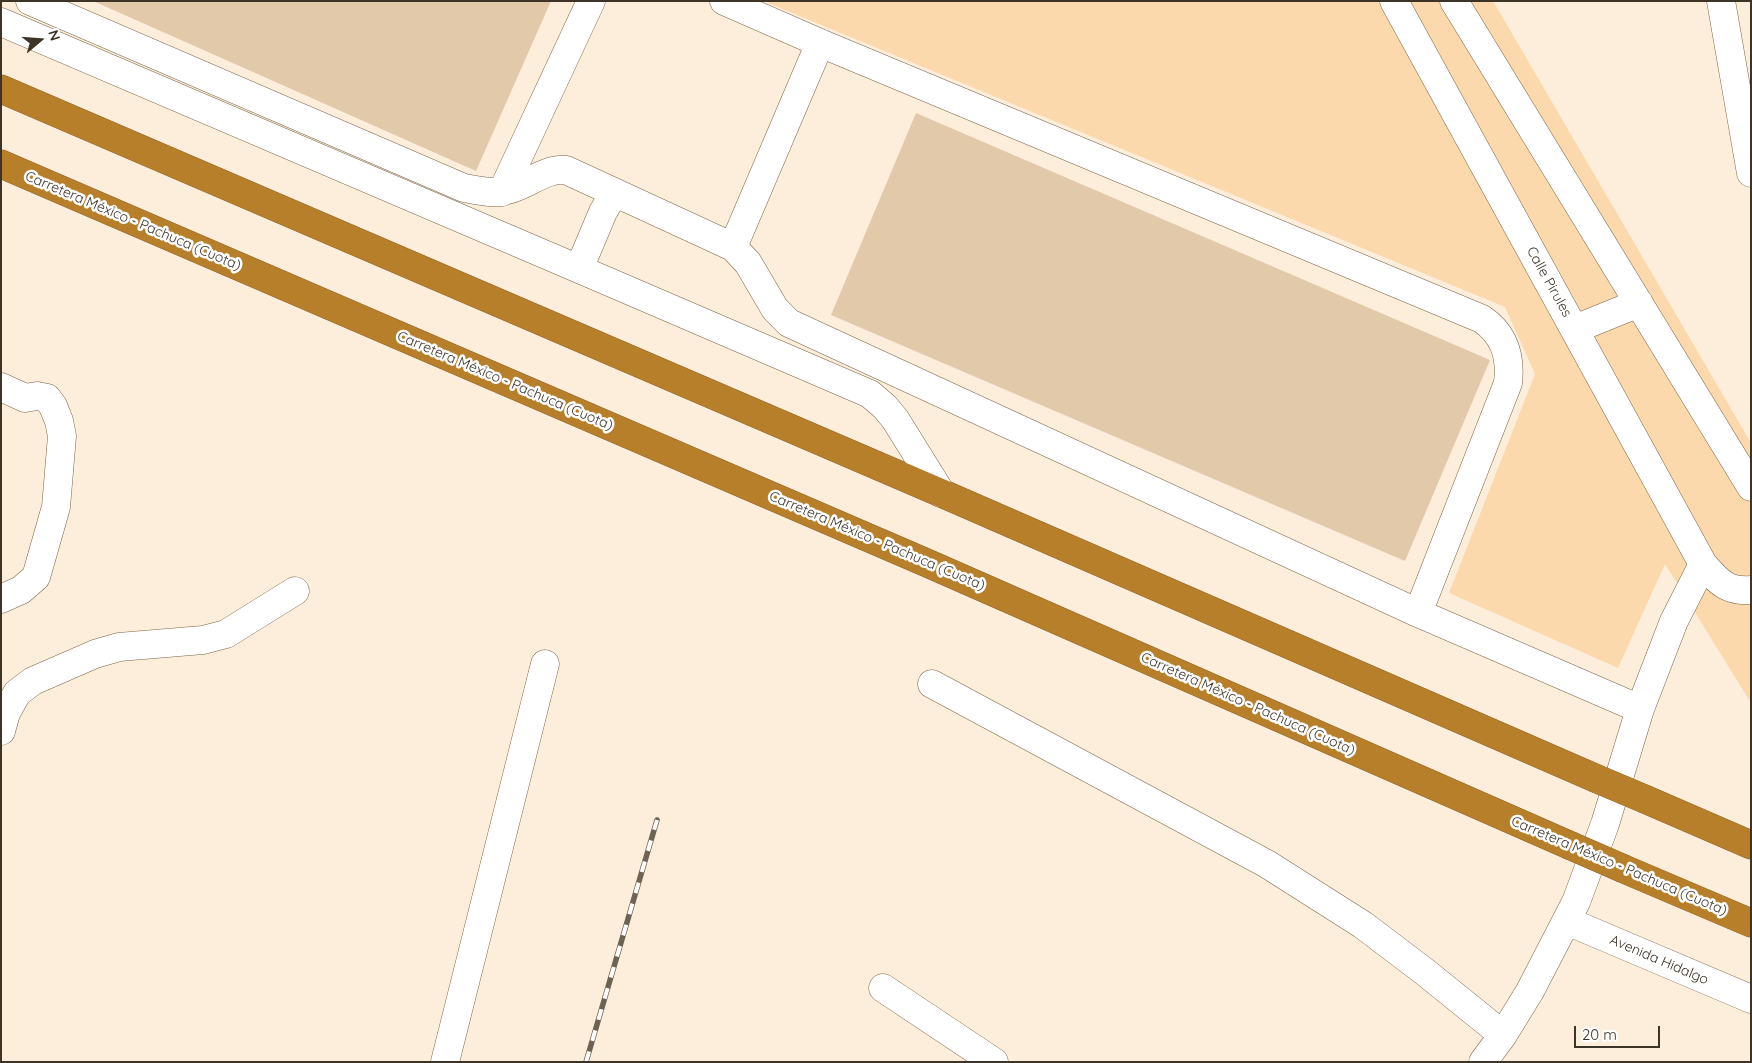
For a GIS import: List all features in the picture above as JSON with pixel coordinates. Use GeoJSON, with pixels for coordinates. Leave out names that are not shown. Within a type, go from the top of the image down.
{"type":"FeatureCollection","features":[{"type":"Feature","properties":{"kind":"highway"},"geometry":{"type":"LineString","coordinates":[[1,89],[941,493],[1751,845]]}},
{"type":"Feature","properties":{"kind":"highway","name":"Carretera México - Pachuca (Cuota)"},"geometry":{"type":"LineString","coordinates":[[1,164],[927,563],[1569,846],[1751,923]]}},
{"type":"Feature","properties":{"kind":"street"},"geometry":{"type":"LineString","coordinates":[[30,1],[464,188],[502,192],[516,188],[557,169],[566,170],[732,247],[748,263],[775,309],[789,323],[1418,613],[1640,709]]}},
{"type":"Feature","properties":{"kind":"street"},"geometry":{"type":"LineString","coordinates":[[502,192],[591,1]]}},
{"type":"Feature","properties":{"kind":"street"},"geometry":{"type":"LineString","coordinates":[[724,1],[820,43],[1482,319],[1494,327],[1501,338],[1510,367],[1508,383],[1418,613]]}},
{"type":"Feature","properties":{"kind":"street","name":"Calle Pirules"},"geometry":{"type":"LineString","coordinates":[[1394,1],[1703,564],[1717,579],[1729,588],[1740,591],[1751,590]]}},
{"type":"Feature","properties":{"kind":"street"},"geometry":{"type":"LineString","coordinates":[[1454,1],[1751,488]]}},
{"type":"Feature","properties":{"kind":"street"},"geometry":{"type":"LineString","coordinates":[[1721,1],[1744,101],[1751,173]]}},
{"type":"Feature","properties":{"kind":"street"},"geometry":{"type":"LineString","coordinates":[[1,22],[870,394],[885,406],[895,418],[941,493]]}},
{"type":"Feature","properties":{"kind":"street"},"geometry":{"type":"LineString","coordinates":[[732,247],[820,43]]}},
{"type":"Feature","properties":{"kind":"street"},"geometry":{"type":"LineString","coordinates":[[579,269],[603,212],[614,193]]}},
{"type":"Feature","properties":{"kind":"street"},"geometry":{"type":"LineString","coordinates":[[1575,329],[1639,303]]}},
{"type":"Feature","properties":{"kind":"street"},"geometry":{"type":"LineString","coordinates":[[1,387],[25,398],[37,396],[47,398],[60,420],[62,436],[56,507],[36,577],[21,590],[1,599]]}},
{"type":"Feature","properties":{"kind":"street"},"geometry":{"type":"LineString","coordinates":[[1482,1062],[1503,1035],[1530,991],[1576,902],[1605,824],[1640,709],[1674,621],[1703,564]]}},
{"type":"Feature","properties":{"kind":"street"},"geometry":{"type":"LineString","coordinates":[[1,731],[6,713],[17,693],[33,681],[95,654],[119,647],[203,640],[226,634],[295,591]]}},
{"type":"Feature","properties":{"kind":"street"},"geometry":{"type":"LineString","coordinates":[[445,1062],[544,664]]}},
{"type":"Feature","properties":{"kind":"street"},"geometry":{"type":"LineString","coordinates":[[932,684],[1267,864],[1363,925],[1503,1035]]}},
{"type":"Feature","properties":{"kind":"street","name":"Avenida Hidalgo"},"geometry":{"type":"LineString","coordinates":[[1567,921],[1751,999]]}},
{"type":"Feature","properties":{"kind":"street"},"geometry":{"type":"LineString","coordinates":[[883,988],[985,1059]]}},
{"type":"Feature","properties":{"kind":"shaded area"},"geometry":{"type":"Polygon","coordinates":[[[769,1],[1493,1],[1751,443],[1751,703],[1665,564],[1618,668],[1449,593],[1535,374],[1505,307],[768,3],[769,1]]]}},
{"type":"Feature","properties":{"kind":"building"},"geometry":{"type":"Polygon","coordinates":[[[93,1],[551,1],[476,171],[93,1]]]}},
{"type":"Feature","properties":{"kind":"building"},"geometry":{"type":"Polygon","coordinates":[[[916,113],[1490,360],[1405,561],[831,315],[916,113]]]}},
{"type":"Feature","properties":{"kind":"railway"},"geometry":{"type":"LineString","coordinates":[[586,1062],[657,820]]}}]}
